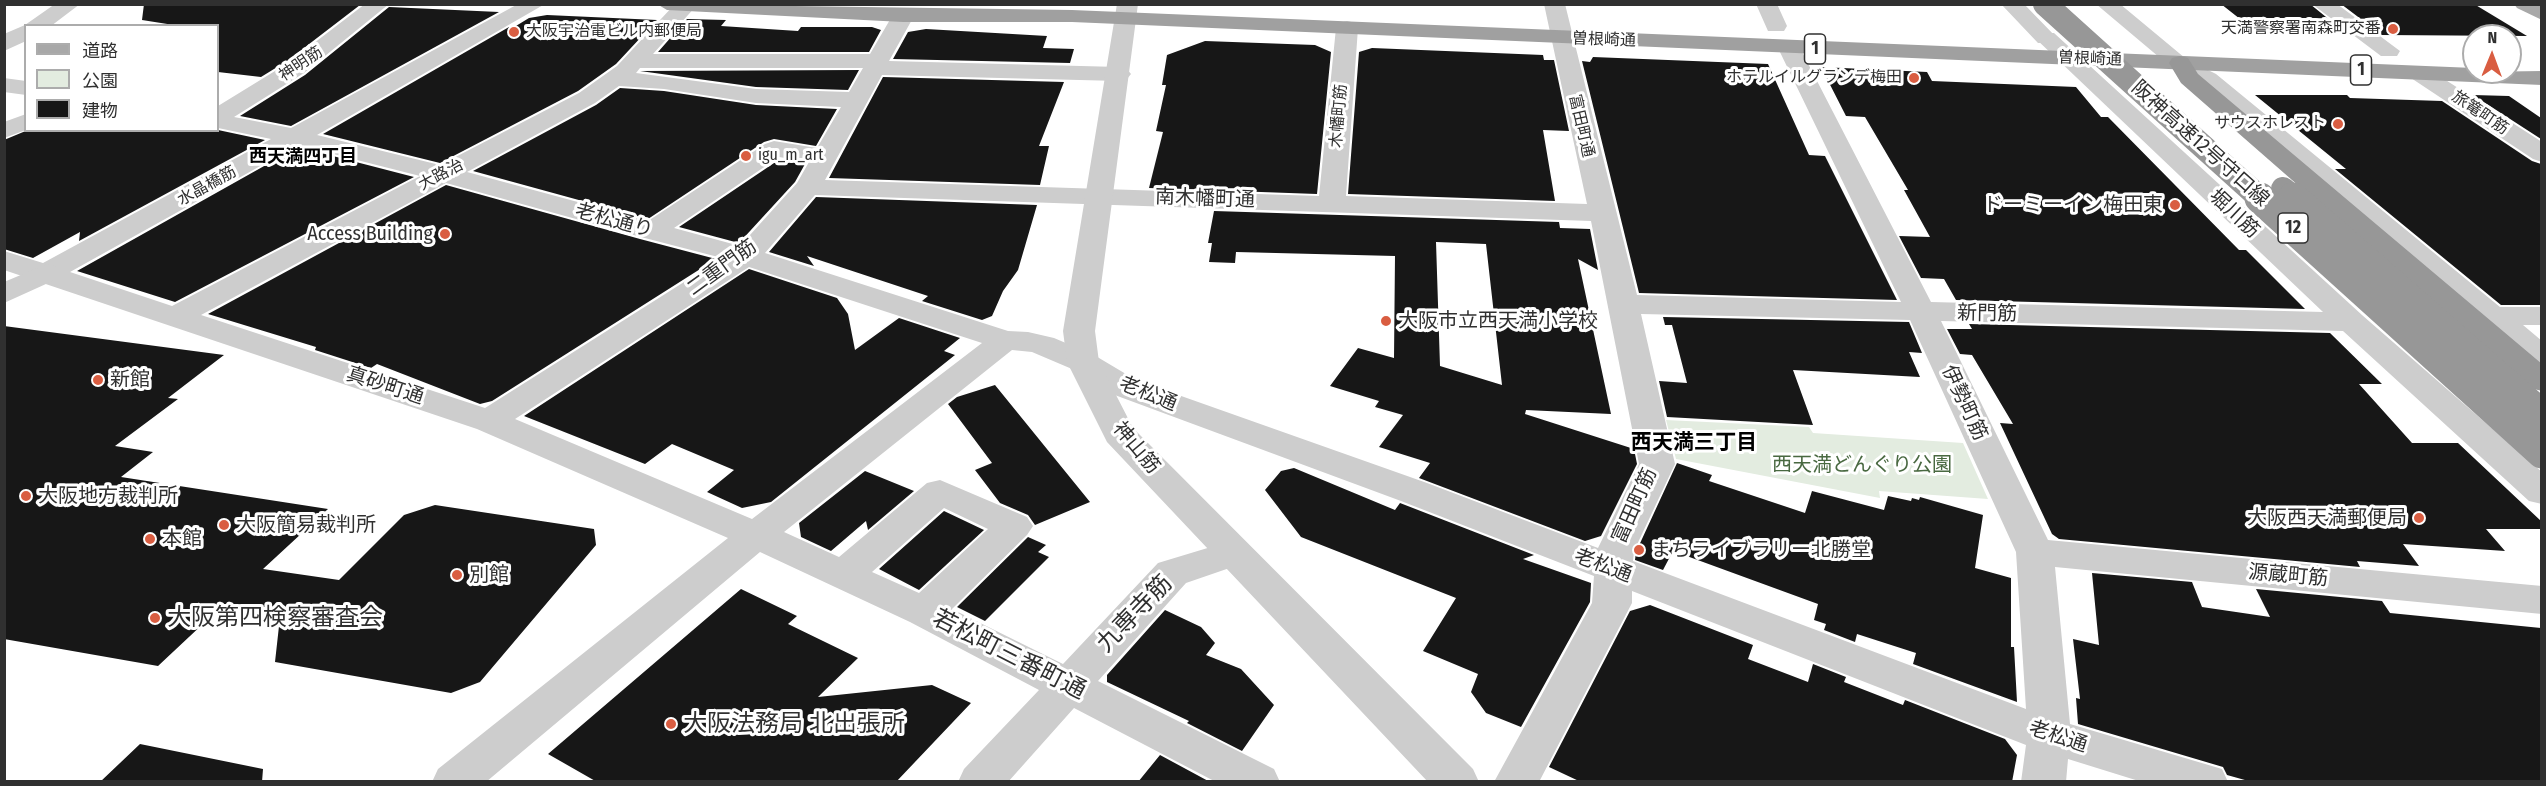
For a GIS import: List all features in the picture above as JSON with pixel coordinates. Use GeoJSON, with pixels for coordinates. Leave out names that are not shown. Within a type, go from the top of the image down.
{"type":"FeatureCollection","features":[{"type":"Feature","properties":{"kind":"highway","name":"曽根崎通"},"geometry":{"type":"LineString","coordinates":[[667,4],[899,9],[1072,16],[1128,12],[1347,28],[1557,20]]}},
{"type":"Feature","properties":{"kind":"highway","name":"曽根崎通"},"geometry":{"type":"LineString","coordinates":[[1219,4],[1557,20],[2068,58],[2186,52],[2419,73],[2541,78]]}},
{"type":"Feature","properties":{"kind":"highway","name":"阪神高速12号守口線"},"geometry":{"type":"LineString","coordinates":[[2045,4],[2541,453]]}},
{"type":"Feature","properties":{"kind":"highway","name":"阪神高速12号守口線"},"geometry":{"type":"LineString","coordinates":[[2071,4],[2541,415]]}},
{"type":"Feature","properties":{"kind":"highway","name":"曽根崎通"},"geometry":{"type":"LineString","coordinates":[[1783,37],[2046,38],[2151,41]]}},
{"type":"Feature","properties":{"kind":"highway","name":"1"},"geometry":{"type":"LineString","coordinates":[[2346,48],[2462,54]]}},
{"type":"Feature","properties":{"kind":"highway"},"geometry":{"type":"LineString","coordinates":[[2186,52],[2189,78],[2541,381]]}},
{"type":"Feature","properties":{"kind":"highway"},"geometry":{"type":"LineString","coordinates":[[2522,57],[2541,58]]}},
{"type":"Feature","properties":{"kind":"main road"},"geometry":{"type":"LineString","coordinates":[[2524,4],[2541,14]]}},
{"type":"Feature","properties":{"kind":"street"},"geometry":{"type":"LineString","coordinates":[[38,24],[70,4]]}},
{"type":"Feature","properties":{"kind":"street","name":"神明筋"},"geometry":{"type":"LineString","coordinates":[[219,115],[296,69],[379,4]]}},
{"type":"Feature","properties":{"kind":"street","name":"水晶橋筋"},"geometry":{"type":"LineString","coordinates":[[4,294],[296,137],[535,4]]}},
{"type":"Feature","properties":{"kind":"street","name":"伊勢町筋"},"geometry":{"type":"LineString","coordinates":[[1766,4],[1921,312],[2035,552],[2049,736],[2043,782]]}},
{"type":"Feature","properties":{"kind":"street","name":"堀川筋"},"geometry":{"type":"LineString","coordinates":[[2011,4],[2350,322],[2541,492]]}},
{"type":"Feature","properties":{"kind":"street"},"geometry":{"type":"LineString","coordinates":[[2106,4],[2151,41],[2186,52],[2208,79],[2541,357]]}},
{"type":"Feature","properties":{"kind":"street"},"geometry":{"type":"LineString","coordinates":[[2322,4],[2389,51]]}},
{"type":"Feature","properties":{"kind":"street","name":"大路治"},"geometry":{"type":"LineString","coordinates":[[174,317],[587,98],[634,61],[686,5]]}},
{"type":"Feature","properties":{"kind":"street","name":"二重門筋"},"geometry":{"type":"LineString","coordinates":[[489,421],[746,256],[808,187],[876,64],[899,9]]}},
{"type":"Feature","properties":{"kind":"street","name":"神山筋"},"geometry":{"type":"LineString","coordinates":[[1128,12],[1079,331],[1083,362],[1119,434],[1457,782]]}},
{"type":"Feature","properties":{"kind":"street","name":"富田町通"},"geometry":{"type":"LineString","coordinates":[[1557,20],[1602,213]]}},
{"type":"Feature","properties":{"kind":"street","name":"木幡町筋"},"geometry":{"type":"LineString","coordinates":[[1332,204],[1347,28]]}},
{"type":"Feature","properties":{"kind":"street"},"geometry":{"type":"LineString","coordinates":[[4,44],[24,32]]}},
{"type":"Feature","properties":{"kind":"street"},"geometry":{"type":"LineString","coordinates":[[634,61],[876,64],[1119,74]]}},
{"type":"Feature","properties":{"kind":"street","name":"旅篭町筋"},"geometry":{"type":"LineString","coordinates":[[2419,73],[2541,154]]}},
{"type":"Feature","properties":{"kind":"street"},"geometry":{"type":"LineString","coordinates":[[613,79],[664,82],[756,96],[857,100]]}},
{"type":"Feature","properties":{"kind":"street"},"geometry":{"type":"LineString","coordinates":[[4,85],[24,88]]}},
{"type":"Feature","properties":{"kind":"street","name":"老松通り"},"geometry":{"type":"LineString","coordinates":[[219,121],[296,137],[442,174],[746,256],[1005,340]]}},
{"type":"Feature","properties":{"kind":"street"},"geometry":{"type":"LineString","coordinates":[[4,131],[24,122]]}},
{"type":"Feature","properties":{"kind":"street"},"geometry":{"type":"LineString","coordinates":[[651,231],[774,149],[825,157]]}},
{"type":"Feature","properties":{"kind":"street","name":"南木幡町通"},"geometry":{"type":"LineString","coordinates":[[808,187],[1602,213]]}},
{"type":"Feature","properties":{"kind":"street","name":"富田町筋"},"geometry":{"type":"LineString","coordinates":[[1516,782],[1612,603],[1615,551],[1657,464],[1624,304],[1602,213]]}},
{"type":"Feature","properties":{"kind":"street","name":"真砂町通"},"geometry":{"type":"LineString","coordinates":[[4,260],[489,421],[756,535]]}},
{"type":"Feature","properties":{"kind":"street","name":"新門筋"},"geometry":{"type":"LineString","coordinates":[[1624,304],[2350,322]]}},
{"type":"Feature","properties":{"kind":"street"},"geometry":{"type":"LineString","coordinates":[[2403,312],[2541,436]]}},
{"type":"Feature","properties":{"kind":"street"},"geometry":{"type":"LineString","coordinates":[[2492,316],[2541,316]]}},
{"type":"Feature","properties":{"kind":"street"},"geometry":{"type":"LineString","coordinates":[[458,780],[756,535],[1005,340]]}},
{"type":"Feature","properties":{"kind":"street","name":"老松通"},"geometry":{"type":"LineString","coordinates":[[1005,340],[1028,340],[1043,345],[1083,362],[1124,387],[1414,492],[1614,571],[2049,736],[2206,782]]}},
{"type":"Feature","properties":{"kind":"street"},"geometry":{"type":"LineString","coordinates":[[843,575],[940,492],[1014,526],[924,612]]}},
{"type":"Feature","properties":{"kind":"street","name":"若松町三番町通"},"geometry":{"type":"LineString","coordinates":[[756,535],[924,612],[1258,782]]}},
{"type":"Feature","properties":{"kind":"street","name":"源蔵町筋"},"geometry":{"type":"LineString","coordinates":[[2035,552],[2541,600]]}},
{"type":"Feature","properties":{"kind":"street","name":"九専寺筋"},"geometry":{"type":"LineString","coordinates":[[980,782],[1172,573],[1234,553]]}},
{"type":"Feature","properties":{"kind":"green space","name":"西天満どんぐり公園"},"geometry":{"type":"Polygon","coordinates":[[[1666,420],[1809,427],[1813,433],[1963,443],[1988,499],[1879,491],[1880,498],[1676,459],[1666,420]]]}},
{"type":"Feature","properties":{"kind":"building"},"geometry":{"type":"Polygon","coordinates":[[[144,4],[360,5],[287,61],[261,77],[219,72],[219,24],[167,24],[142,20],[144,4]]]}},
{"type":"Feature","properties":{"kind":"building"},"geometry":{"type":"Polygon","coordinates":[[[2221,4],[2310,4],[2347,34],[2254,30],[2221,4]]]}},
{"type":"Feature","properties":{"kind":"building"},"geometry":{"type":"Polygon","coordinates":[[[2341,4],[2474,4],[2507,24],[2462,24],[2462,36],[2382,35],[2341,4]]]}},
{"type":"Feature","properties":{"kind":"building"},"geometry":{"type":"Polygon","coordinates":[[[389,7],[499,12],[291,126],[240,116],[305,75],[389,7]]]}},
{"type":"Feature","properties":{"kind":"building"},"geometry":{"type":"Polygon","coordinates":[[[547,15],[657,20],[616,64],[578,91],[440,163],[323,134],[509,27],[511,29],[529,18],[547,15]]]}},
{"type":"Feature","properties":{"kind":"building"},"geometry":{"type":"Polygon","coordinates":[[[687,19],[726,20],[721,26],[798,31],[801,27],[872,27],[881,30],[869,52],[658,52],[687,19]]]}},
{"type":"Feature","properties":{"kind":"building"},"geometry":{"type":"Polygon","coordinates":[[[926,29],[1047,36],[1043,48],[1074,49],[1070,63],[893,59],[908,32],[926,29]]]}},
{"type":"Feature","properties":{"kind":"building"},"geometry":{"type":"Polygon","coordinates":[[[1205,41],[1315,45],[1331,52],[1317,194],[1149,188],[1163,132],[1156,131],[1166,85],[1162,85],[1167,55],[1205,41]]]}},
{"type":"Feature","properties":{"kind":"building"},"geometry":{"type":"Polygon","coordinates":[[[1372,48],[1543,55],[1544,60],[1554,60],[1569,131],[1543,130],[1555,201],[1348,194],[1359,52],[1372,48]]]}},
{"type":"Feature","properties":{"kind":"building"},"geometry":{"type":"Polygon","coordinates":[[[1593,57],[1768,64],[1809,155],[1825,156],[1897,300],[1639,293],[1582,61],[1590,62],[1593,57]]]}},
{"type":"Feature","properties":{"kind":"building"},"geometry":{"type":"Polygon","coordinates":[[[1821,67],[1927,72],[1932,81],[2076,87],[2101,117],[2108,117],[2239,250],[2246,250],[2305,309],[1956,300],[1944,279],[1921,278],[1899,236],[1930,237],[1904,190],[1908,190],[1865,117],[1846,116],[1821,67]]]}},
{"type":"Feature","properties":{"kind":"building"},"geometry":{"type":"Polygon","coordinates":[[[859,70],[848,90],[756,87],[640,71],[859,70]]]}},
{"type":"Feature","properties":{"kind":"building"},"geometry":{"type":"Polygon","coordinates":[[[883,77],[1064,82],[1039,146],[1049,146],[1040,185],[829,178],[883,77]]]}},
{"type":"Feature","properties":{"kind":"building"},"geometry":{"type":"Polygon","coordinates":[[[620,88],[664,91],[756,105],[837,109],[816,146],[774,139],[764,142],[648,219],[473,171],[596,105],[620,88]]]}},
{"type":"Feature","properties":{"kind":"building"},"geometry":{"type":"Polygon","coordinates":[[[2255,95],[2347,95],[2350,98],[2442,101],[2532,161],[2541,164],[2541,305],[2501,305],[2335,169],[2346,169],[2255,95]]]}},
{"type":"Feature","properties":{"kind":"building"},"geometry":{"type":"Polygon","coordinates":[[[2473,95],[2509,96],[2541,118],[2541,139],[2473,95]]]}},
{"type":"Feature","properties":{"kind":"building"},"geometry":{"type":"Polygon","coordinates":[[[219,130],[265,140],[79,241],[80,232],[33,258],[4,249],[4,140],[24,132],[219,130]]]}},
{"type":"Feature","properties":{"kind":"building"},"geometry":{"type":"Polygon","coordinates":[[[298,147],[414,177],[175,302],[77,271],[298,147]]]}},
{"type":"Feature","properties":{"kind":"building"},"geometry":{"type":"Polygon","coordinates":[[[780,159],[805,164],[795,182],[739,243],[679,227],[780,159]]]}},
{"type":"Feature","properties":{"kind":"building"},"geometry":{"type":"Polygon","coordinates":[[[446,185],[716,259],[492,401],[480,404],[377,364],[371,368],[315,350],[316,347],[208,314],[446,185]]]}},
{"type":"Feature","properties":{"kind":"building"},"geometry":{"type":"Polygon","coordinates":[[[816,197],[1037,205],[1018,270],[1003,291],[992,316],[982,320],[922,301],[928,296],[807,256],[814,266],[769,252],[816,197]]]}},
{"type":"Feature","properties":{"kind":"building"},"geometry":{"type":"Polygon","coordinates":[[[1214,211],[1559,222],[1560,228],[1590,229],[1598,270],[1578,259],[1611,414],[1526,410],[1525,414],[1634,449],[1637,464],[1601,536],[1585,541],[1419,478],[1430,463],[1379,447],[1403,415],[1375,407],[1379,401],[1330,386],[1358,348],[1394,358],[1395,256],[1236,252],[1235,263],[1209,262],[1212,243],[1208,243],[1214,211]],[[1436,242],[1440,366],[1502,385],[1486,244],[1436,242]]]}},
{"type":"Feature","properties":{"kind":"building"},"geometry":{"type":"Polygon","coordinates":[[[749,269],[837,298],[848,314],[855,350],[899,318],[960,338],[944,351],[955,355],[771,502],[742,508],[707,492],[734,470],[672,444],[645,464],[524,416],[749,269]]]}},
{"type":"Feature","properties":{"kind":"building"},"geometry":{"type":"Polygon","coordinates":[[[1663,317],[1909,322],[1922,353],[1909,352],[1920,377],[1793,370],[1813,425],[1667,417],[1659,381],[1687,383],[1672,325],[1665,325],[1663,317]]]}},
{"type":"Feature","properties":{"kind":"building"},"geometry":{"type":"Polygon","coordinates":[[[1969,324],[2330,333],[2382,384],[2359,384],[2412,443],[2458,443],[2541,521],[2541,529],[2486,529],[2505,551],[2403,544],[2419,566],[2357,561],[2360,567],[2059,539],[2052,534],[2000,423],[2013,424],[1972,355],[1960,354],[1947,329],[1972,329],[1969,324]]]}},
{"type":"Feature","properties":{"kind":"building"},"geometry":{"type":"Polygon","coordinates":[[[4,326],[224,355],[168,398],[178,399],[115,446],[153,452],[121,477],[328,509],[263,569],[339,580],[404,515],[435,505],[594,529],[596,545],[480,682],[451,693],[275,662],[280,617],[221,607],[158,666],[4,639],[4,326]]]}},
{"type":"Feature","properties":{"kind":"building"},"geometry":{"type":"Polygon","coordinates":[[[995,385],[1090,502],[1035,525],[1028,515],[1000,503],[975,470],[992,463],[948,404],[957,397],[995,385]]]}},
{"type":"Feature","properties":{"kind":"building"},"geometry":{"type":"Polygon","coordinates":[[[1677,463],[1712,475],[1709,481],[1805,513],[1812,491],[1884,510],[1888,496],[1911,501],[1912,498],[1919,500],[1920,497],[1983,515],[1975,568],[2011,578],[2011,647],[2014,647],[2017,702],[1913,664],[1916,653],[1857,634],[1855,642],[1824,630],[1826,624],[1814,620],[1818,604],[1673,551],[1663,570],[1635,560],[1636,552],[1677,463]]]}},
{"type":"Feature","properties":{"kind":"building"},"geometry":{"type":"Polygon","coordinates":[[[1294,468],[1395,510],[1400,503],[1534,555],[1523,559],[1591,583],[1590,602],[1521,727],[1486,713],[1471,692],[1478,674],[1423,651],[1456,598],[1301,537],[1265,490],[1281,471],[1294,468]]]}},
{"type":"Feature","properties":{"kind":"building"},"geometry":{"type":"Polygon","coordinates":[[[865,471],[914,491],[868,530],[866,521],[831,551],[801,537],[799,523],[865,471]]]}},
{"type":"Feature","properties":{"kind":"building"},"geometry":{"type":"Polygon","coordinates":[[[944,511],[984,530],[919,590],[879,569],[944,511]]]}},
{"type":"Feature","properties":{"kind":"building"},"geometry":{"type":"Polygon","coordinates":[[[1028,537],[1046,545],[1038,552],[1049,557],[985,621],[957,607],[1028,537]]]}},
{"type":"Feature","properties":{"kind":"building"},"geometry":{"type":"Polygon","coordinates":[[[2092,573],[2192,582],[2202,607],[2270,617],[2256,589],[2382,601],[2390,613],[2541,628],[2541,782],[2252,782],[2227,775],[2223,767],[2078,724],[2076,698],[2080,699],[2073,639],[2099,645],[2092,573]]]}},
{"type":"Feature","properties":{"kind":"building"},"geometry":{"type":"Polygon","coordinates":[[[741,589],[797,616],[788,624],[858,658],[818,697],[932,685],[971,703],[896,782],[597,782],[548,754],[741,589]]]}},
{"type":"Feature","properties":{"kind":"building"},"geometry":{"type":"Polygon","coordinates":[[[1650,605],[1753,645],[1748,659],[1808,682],[1813,664],[1846,677],[1844,682],[1903,705],[1905,700],[2005,739],[2017,755],[2012,782],[1581,782],[1549,767],[1630,611],[1650,605]]]}},
{"type":"Feature","properties":{"kind":"building"},"geometry":{"type":"Polygon","coordinates":[[[1165,610],[1201,627],[1215,643],[1206,655],[1241,669],[1274,705],[1242,751],[1187,723],[1189,721],[1107,682],[1107,675],[1165,610]]]}},
{"type":"Feature","properties":{"kind":"building"},"geometry":{"type":"Polygon","coordinates":[[[140,744],[263,769],[262,782],[100,782],[140,744]]]}},
{"type":"Feature","properties":{"kind":"building"},"geometry":{"type":"Polygon","coordinates":[[[1160,755],[1210,782],[1138,782],[1160,755]]]}},
{"type":"Feature","properties":{"kind":"place","name":"天満警察署南森町交番"},"geometry":{"type":"Point","coordinates":[2393,29]}},
{"type":"Feature","properties":{"kind":"place","name":"大阪宇治電ビル内郵便局"},"geometry":{"type":"Point","coordinates":[514,32]}},
{"type":"Feature","properties":{"kind":"place","name":"ホテルイルグランデ梅田"},"geometry":{"type":"Point","coordinates":[1914,78]}},
{"type":"Feature","properties":{"kind":"place","name":"サウスホレスト"},"geometry":{"type":"Point","coordinates":[2338,124]}},
{"type":"Feature","properties":{"kind":"place","name":"igu_m_art"},"geometry":{"type":"Point","coordinates":[746,156]}},
{"type":"Feature","properties":{"kind":"place","name":"ドーミーイン梅田東"},"geometry":{"type":"Point","coordinates":[2175,205]}},
{"type":"Feature","properties":{"kind":"place","name":"Access Building"},"geometry":{"type":"Point","coordinates":[445,234]}},
{"type":"Feature","properties":{"kind":"place","name":"大阪市立西天満小学校"},"geometry":{"type":"Point","coordinates":[1386,321]}},
{"type":"Feature","properties":{"kind":"place","name":"新館"},"geometry":{"type":"Point","coordinates":[98,380]}},
{"type":"Feature","properties":{"kind":"place","name":"大阪地方裁判所"},"geometry":{"type":"Point","coordinates":[26,496]}},
{"type":"Feature","properties":{"kind":"place","name":"大阪西天満郵便局"},"geometry":{"type":"Point","coordinates":[2419,518]}},
{"type":"Feature","properties":{"kind":"place","name":"大阪簡易裁判所"},"geometry":{"type":"Point","coordinates":[224,525]}},
{"type":"Feature","properties":{"kind":"place","name":"本館"},"geometry":{"type":"Point","coordinates":[150,539]}},
{"type":"Feature","properties":{"kind":"place","name":"まちライブラリー北勝堂"},"geometry":{"type":"Point","coordinates":[1639,550]}},
{"type":"Feature","properties":{"kind":"place","name":"別館"},"geometry":{"type":"Point","coordinates":[457,575]}},
{"type":"Feature","properties":{"kind":"place","name":"大阪第四検察審査会"},"geometry":{"type":"Point","coordinates":[155,618]}},
{"type":"Feature","properties":{"kind":"place","name":"大阪法務局 北出張所"},"geometry":{"type":"Point","coordinates":[671,724]}},
{"type":"Feature","properties":{"kind":"district","name":"西天満四丁目"},"geometry":{"type":"Point","coordinates":[303,157]}},
{"type":"Feature","properties":{"kind":"district","name":"西天満三丁目"},"geometry":{"type":"Point","coordinates":[1694,443]}}]}
